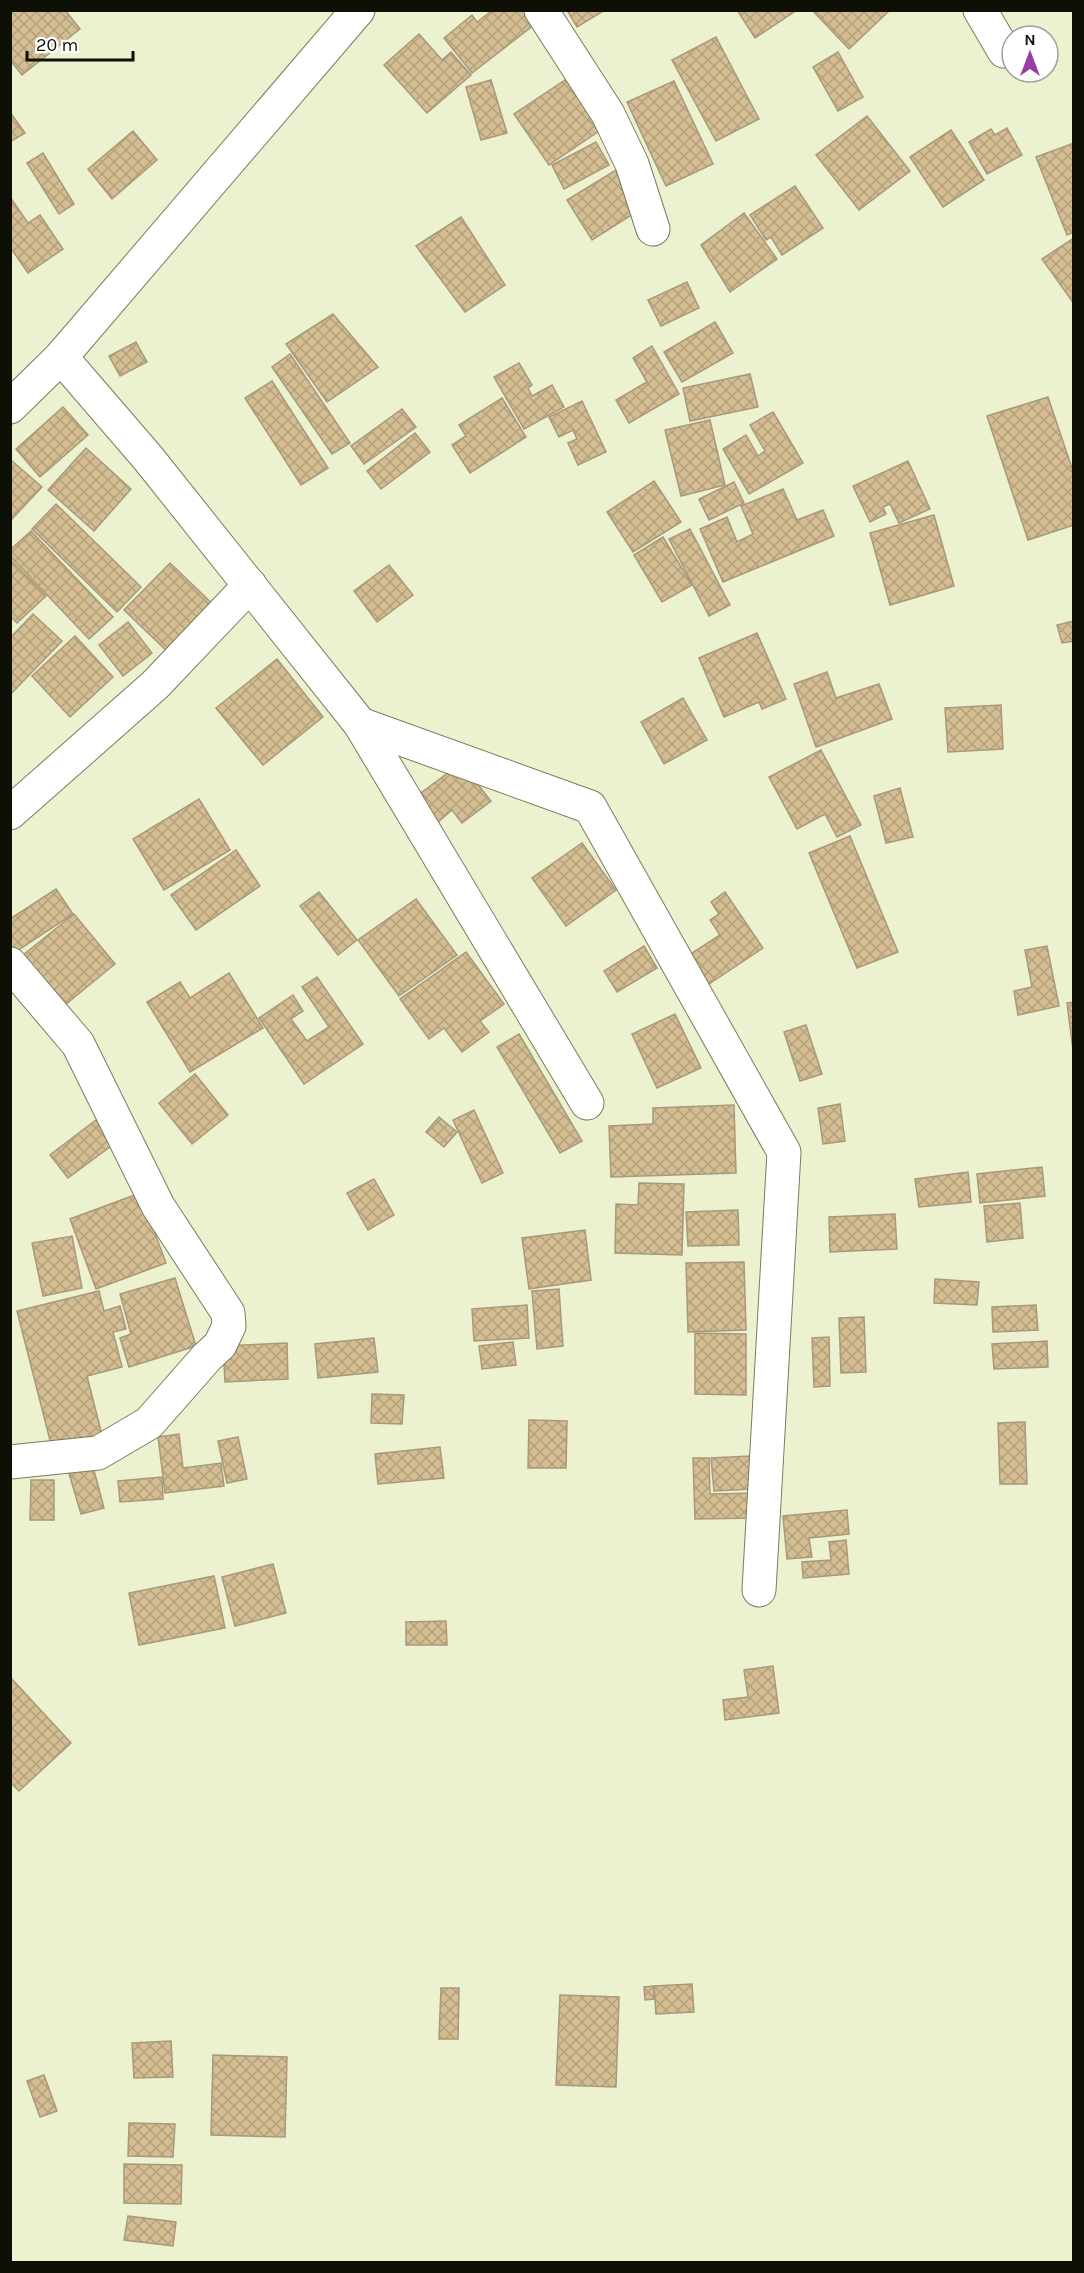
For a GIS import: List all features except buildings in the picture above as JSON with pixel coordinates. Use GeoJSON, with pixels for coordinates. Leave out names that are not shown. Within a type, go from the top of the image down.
{"type":"FeatureCollection","features":[{"type":"Feature","properties":{"kind":"street"},"geometry":{"type":"LineString","coordinates":[[10,407],[61,357],[358,10]]}},
{"type":"Feature","properties":{"kind":"street"},"geometry":{"type":"LineString","coordinates":[[541,10],[608,114],[632,164],[653,229]]}},
{"type":"Feature","properties":{"kind":"street"},"geometry":{"type":"LineString","coordinates":[[980,10],[1000,44]]}},
{"type":"Feature","properties":{"kind":"street"},"geometry":{"type":"LineString","coordinates":[[61,357],[148,458],[360,724],[587,1103]]}},
{"type":"Feature","properties":{"kind":"street"},"geometry":{"type":"LineString","coordinates":[[10,813],[155,685],[250,585]]}},
{"type":"Feature","properties":{"kind":"street"},"geometry":{"type":"LineString","coordinates":[[360,724],[590,807],[784,1152],[759,1590]]}},
{"type":"Feature","properties":{"kind":"street"},"geometry":{"type":"LineString","coordinates":[[10,964],[78,1044],[158,1206],[228,1314],[230,1326],[220,1345],[207,1356],[149,1423],[98,1453],[10,1462]]}}]}
